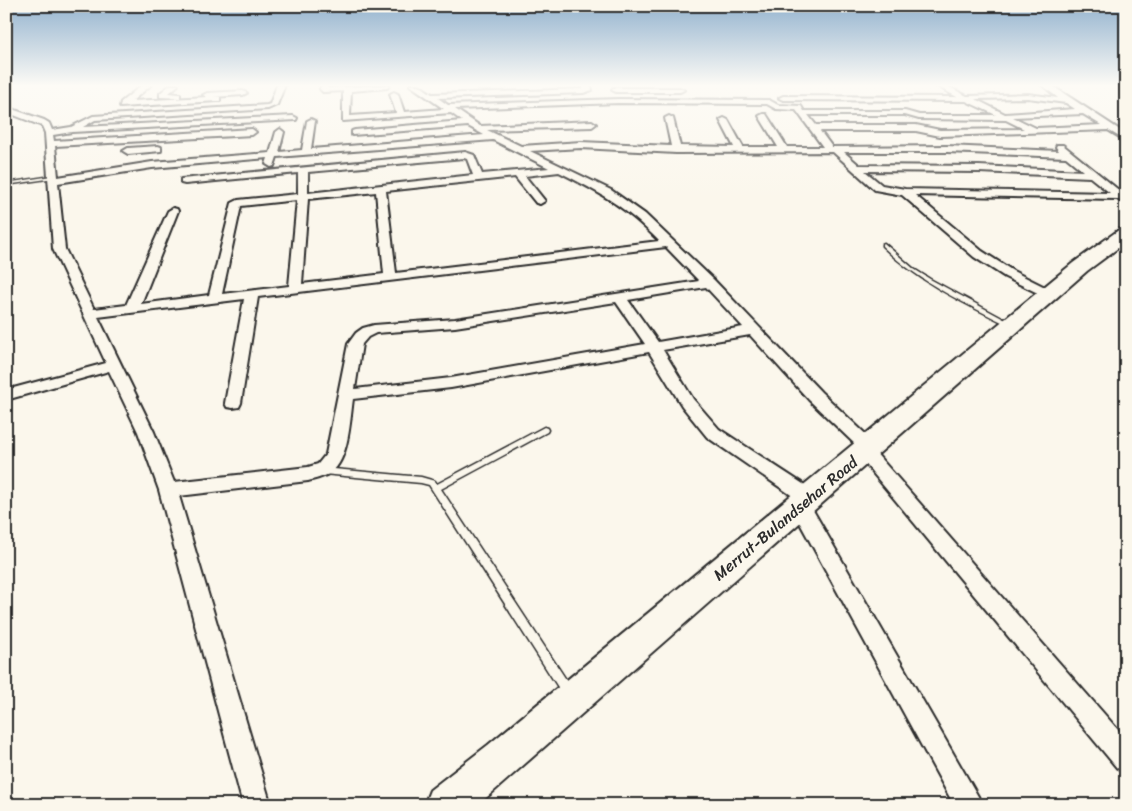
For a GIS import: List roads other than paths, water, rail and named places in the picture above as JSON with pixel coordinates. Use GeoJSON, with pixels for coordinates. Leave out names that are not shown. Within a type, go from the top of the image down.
{"type":"FeatureCollection","features":[{"type":"Feature","properties":{"kind":"main road","name":"Merrut-Bulandsehar Road"},"geometry":{"type":"LineString","coordinates":[[445,805],[573,699],[1080,267],[1126,233]]}},
{"type":"Feature","properties":{"kind":"street"},"geometry":{"type":"LineString","coordinates":[[42,123],[54,136],[52,179],[59,249],[146,432],[168,490],[257,805]]}},
{"type":"Feature","properties":{"kind":"street"},"geometry":{"type":"LineString","coordinates":[[54,136],[83,123]]}},
{"type":"Feature","properties":{"kind":"street"},"geometry":{"type":"LineString","coordinates":[[54,136],[229,123]]}},
{"type":"Feature","properties":{"kind":"street"},"geometry":{"type":"LineString","coordinates":[[306,152],[311,123]]}},
{"type":"Feature","properties":{"kind":"street"},"geometry":{"type":"LineString","coordinates":[[354,148],[356,123]]}},
{"type":"Feature","properties":{"kind":"street"},"geometry":{"type":"LineString","coordinates":[[468,123],[493,137],[563,169],[623,203],[669,243],[867,449],[1126,759]]}},
{"type":"Feature","properties":{"kind":"street"},"geometry":{"type":"LineString","coordinates":[[670,123],[676,150]]}},
{"type":"Feature","properties":{"kind":"street"},"geometry":{"type":"LineString","coordinates":[[726,123],[741,151]]}},
{"type":"Feature","properties":{"kind":"street"},"geometry":{"type":"LineString","coordinates":[[768,123],[784,150]]}},
{"type":"Feature","properties":{"kind":"street"},"geometry":{"type":"LineString","coordinates":[[809,123],[833,150],[879,188],[906,192],[1123,199]]}},
{"type":"Feature","properties":{"kind":"street"},"geometry":{"type":"LineString","coordinates":[[1020,123],[1069,154],[1123,199]]}},
{"type":"Feature","properties":{"kind":"street"},"geometry":{"type":"LineString","coordinates":[[1110,123],[1115,125],[1126,138]]}},
{"type":"Feature","properties":{"kind":"street"},"geometry":{"type":"LineString","coordinates":[[355,133],[473,126],[592,124]]}},
{"type":"Feature","properties":{"kind":"street"},"geometry":{"type":"LineString","coordinates":[[813,128],[916,128],[940,133],[1037,132],[1115,125]]}},
{"type":"Feature","properties":{"kind":"street"},"geometry":{"type":"LineString","coordinates":[[54,136],[252,132]]}},
{"type":"Feature","properties":{"kind":"street"},"geometry":{"type":"LineString","coordinates":[[269,173],[280,132]]}},
{"type":"Feature","properties":{"kind":"street"},"geometry":{"type":"LineString","coordinates":[[196,145],[228,151],[273,155],[493,137]]}},
{"type":"Feature","properties":{"kind":"street"},"geometry":{"type":"LineString","coordinates":[[520,149],[581,146],[741,151],[933,149],[1069,154]]}},
{"type":"Feature","properties":{"kind":"street"},"geometry":{"type":"LineString","coordinates":[[128,151],[167,148]]}},
{"type":"Feature","properties":{"kind":"street"},"geometry":{"type":"LineString","coordinates":[[933,149],[960,169]]}},
{"type":"Feature","properties":{"kind":"street"},"geometry":{"type":"LineString","coordinates":[[52,179],[228,151]]}},
{"type":"Feature","properties":{"kind":"street"},"geometry":{"type":"LineString","coordinates":[[185,181],[465,155],[471,157],[479,179]]}},
{"type":"Feature","properties":{"kind":"street"},"geometry":{"type":"LineString","coordinates":[[856,168],[960,169],[1094,174]]}},
{"type":"Feature","properties":{"kind":"street"},"geometry":{"type":"LineString","coordinates":[[215,297],[236,205],[242,201],[479,179],[563,169]]}},
{"type":"Feature","properties":{"kind":"street"},"geometry":{"type":"LineString","coordinates":[[295,287],[303,196],[303,170]]}},
{"type":"Feature","properties":{"kind":"street"},"geometry":{"type":"LineString","coordinates":[[518,174],[540,201]]}},
{"type":"Feature","properties":{"kind":"street"},"geometry":{"type":"LineString","coordinates":[[380,188],[390,276]]}},
{"type":"Feature","properties":{"kind":"street"},"geometry":{"type":"LineString","coordinates":[[906,192],[978,254],[1001,269],[1048,294]]}},
{"type":"Feature","properties":{"kind":"street"},"geometry":{"type":"LineString","coordinates":[[132,308],[173,211]]}},
{"type":"Feature","properties":{"kind":"street"},"geometry":{"type":"LineString","coordinates":[[89,314],[295,287],[669,243]]}},
{"type":"Feature","properties":{"kind":"street"},"geometry":{"type":"LineString","coordinates":[[168,490],[308,474],[322,471],[331,464],[335,454],[355,344],[364,332],[374,329],[431,326],[462,322],[709,283]]}},
{"type":"Feature","properties":{"kind":"street"},"geometry":{"type":"LineString","coordinates":[[233,403],[252,293]]}},
{"type":"Feature","properties":{"kind":"street"},"geometry":{"type":"LineString","coordinates":[[619,297],[655,348],[688,405],[701,421],[713,433],[805,501],[969,805]]}},
{"type":"Feature","properties":{"kind":"street"},"geometry":{"type":"LineString","coordinates":[[346,395],[444,384],[752,330]]}},
{"type":"Feature","properties":{"kind":"street"},"geometry":{"type":"LineString","coordinates":[[6,395],[114,365]]}},
{"type":"Feature","properties":{"kind":"lane"},"geometry":{"type":"LineString","coordinates":[[6,184],[52,179]]}},
{"type":"Feature","properties":{"kind":"lane"},"geometry":{"type":"LineString","coordinates":[[884,245],[900,262],[928,282],[1012,325]]}},
{"type":"Feature","properties":{"kind":"lane"},"geometry":{"type":"LineString","coordinates":[[436,488],[544,430]]}},
{"type":"Feature","properties":{"kind":"lane"},"geometry":{"type":"LineString","coordinates":[[322,471],[428,481],[436,488],[573,699]]}}]}
